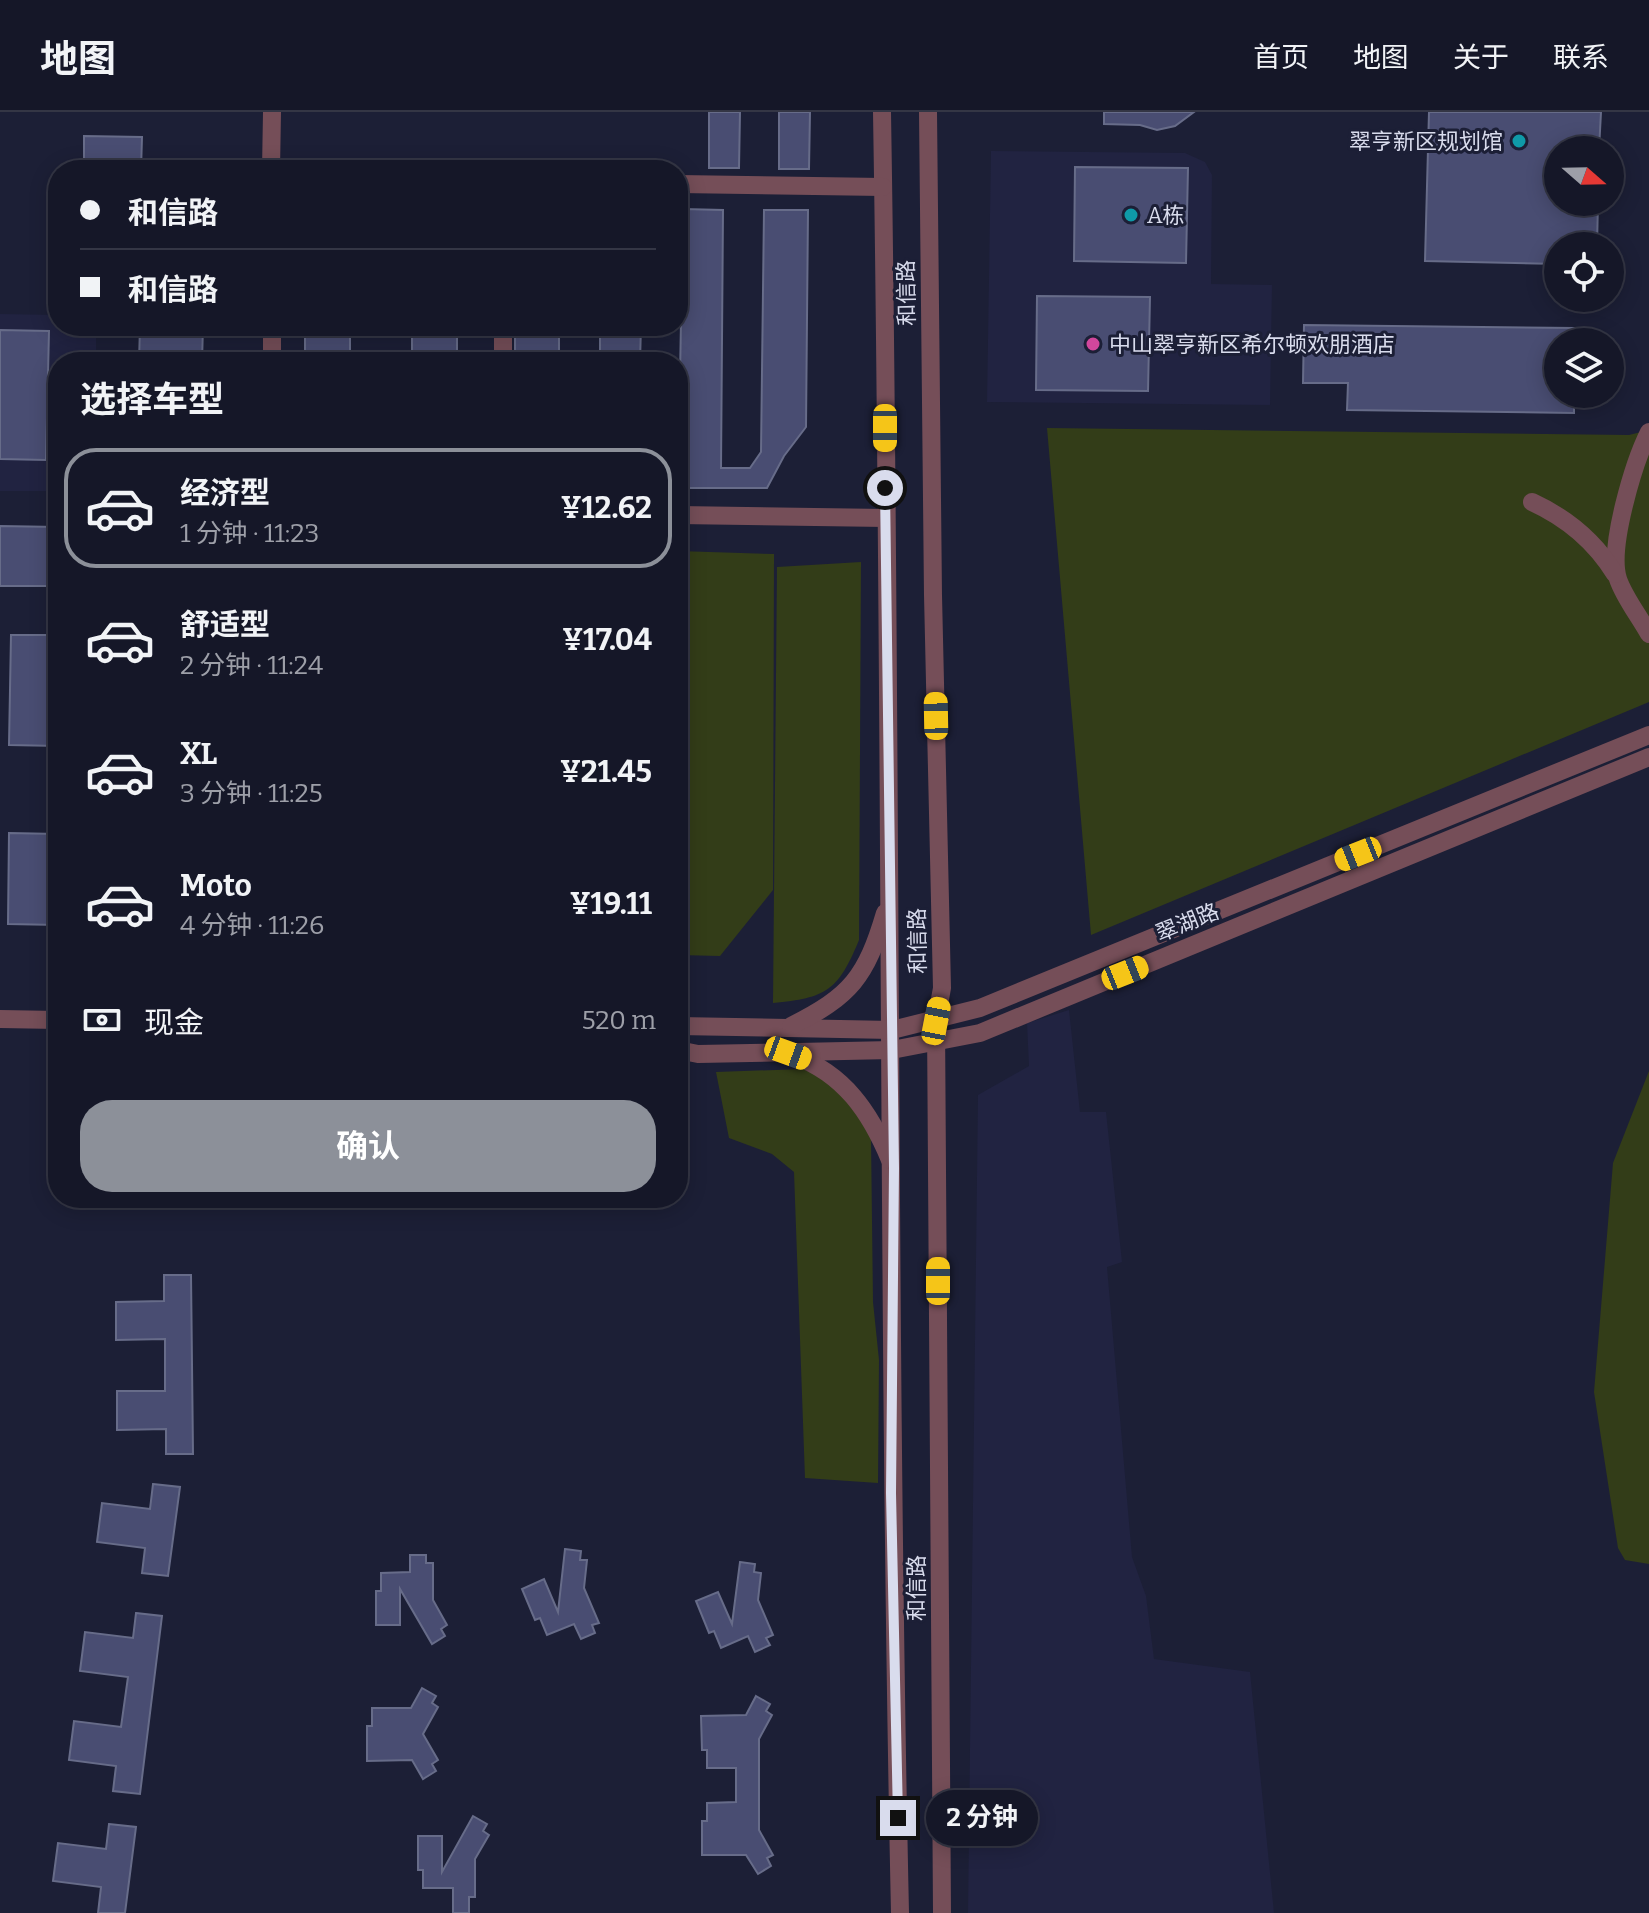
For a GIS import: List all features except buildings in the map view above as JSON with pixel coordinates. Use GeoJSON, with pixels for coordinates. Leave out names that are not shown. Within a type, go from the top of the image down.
{"type":"FeatureCollection","features":[{"type":"Feature","properties":{"kind":"street"},"geometry":{"type":"LineString","coordinates":[[271,160],[272,112]]}},
{"type":"Feature","properties":{"kind":"street","name":"和信路"},"geometry":{"type":"LineString","coordinates":[[882,112],[894,1168],[891,1493],[900,1913]]}},
{"type":"Feature","properties":{"kind":"street","name":"和信路"},"geometry":{"type":"LineString","coordinates":[[928,112],[933,595],[942,988],[936,1021],[942,1913]]}},
{"type":"Feature","properties":{"kind":"street"},"geometry":{"type":"LineString","coordinates":[[688,184],[883,187]]}},
{"type":"Feature","properties":{"kind":"street"},"geometry":{"type":"LineString","coordinates":[[1618,579],[1616,539],[1649,432]]}},
{"type":"Feature","properties":{"kind":"street"},"geometry":{"type":"LineString","coordinates":[[1532,502],[1553,512],[1591,541],[1618,579],[1649,634]]}},
{"type":"Feature","properties":{"kind":"street"},"geometry":{"type":"LineString","coordinates":[[688,515],[886,518]]}},
{"type":"Feature","properties":{"kind":"street","name":"翠湖路"},"geometry":{"type":"LineString","coordinates":[[688,1026],[892,1030],[980,1008],[1649,735]]}},
{"type":"Feature","properties":{"kind":"street","name":"翠湖路"},"geometry":{"type":"LineString","coordinates":[[688,1050],[788,1053],[892,1050],[937,1044],[980,1033],[1649,757]]}},
{"type":"Feature","properties":{"kind":"street"},"geometry":{"type":"LineString","coordinates":[[787,1028],[831,1004],[857,979],[871,959],[890,895]]}},
{"type":"Feature","properties":{"kind":"street"},"geometry":{"type":"LineString","coordinates":[[0,1019],[48,1020]]}},
{"type":"Feature","properties":{"kind":"street"},"geometry":{"type":"LineString","coordinates":[[788,1053],[828,1071],[845,1087],[876,1126],[894,1168]]}},
{"type":"Feature","properties":{"kind":"shaded area"},"geometry":{"type":"Polygon","coordinates":[[[991,151],[1185,153],[1205,162],[1212,175],[1211,284],[1272,285],[1270,405],[987,402],[991,151]]]}},
{"type":"Feature","properties":{"kind":"shaded area"},"geometry":{"type":"Polygon","coordinates":[[[0,314],[48,315],[48,336],[96,336],[96,352],[48,352],[48,491],[0,491],[0,314]]]}},
{"type":"Feature","properties":{"kind":"shaded area"},"geometry":{"type":"Polygon","coordinates":[[[1069,1010],[1080,1112],[1106,1112],[1122,1262],[1107,1267],[1132,1557],[1146,1596],[1154,1659],[1250,1672],[1274,1913],[968,1913],[978,1095],[1029,1066],[1027,1023],[1069,1010]]]}},
{"type":"Feature","properties":{"kind":"green space"},"geometry":{"type":"Polygon","coordinates":[[[1047,428],[1629,435],[1649,430],[1649,702],[1091,935],[1047,428]]]}},
{"type":"Feature","properties":{"kind":"green space"},"geometry":{"type":"Polygon","coordinates":[[[688,551],[774,554],[773,890],[720,956],[688,955],[688,551]]]}},
{"type":"Feature","properties":{"kind":"green space"},"geometry":{"type":"Polygon","coordinates":[[[861,562],[859,940],[844,971],[828,989],[806,998],[773,1003],[777,567],[861,562]]]}},
{"type":"Feature","properties":{"kind":"green space"},"geometry":{"type":"Polygon","coordinates":[[[803,1069],[830,1080],[847,1098],[871,1138],[873,1302],[879,1360],[878,1483],[805,1478],[794,1172],[772,1154],[729,1138],[716,1072],[803,1069]]]}},
{"type":"Feature","properties":{"kind":"green space"},"geometry":{"type":"Polygon","coordinates":[[[1649,1071],[1649,1564],[1625,1560],[1618,1548],[1594,1392],[1613,1163],[1649,1071]]]}},
{"type":"Feature","properties":{"kind":"place","name":"翠亨新区规划馆"},"geometry":{"type":"Point","coordinates":[1519,141]}},
{"type":"Feature","properties":{"kind":"place","name":"A栋"},"geometry":{"type":"Point","coordinates":[1131,215]}},
{"type":"Feature","properties":{"kind":"place","name":"中山翠亨新区希尔顿欢朋酒店"},"geometry":{"type":"Point","coordinates":[1093,344]}},
{"type":"Feature","properties":{"kind":"route"},"geometry":{"type":"LineString","coordinates":[[885,488],[894,1168],[891,1493],[898,1818]]}}]}
